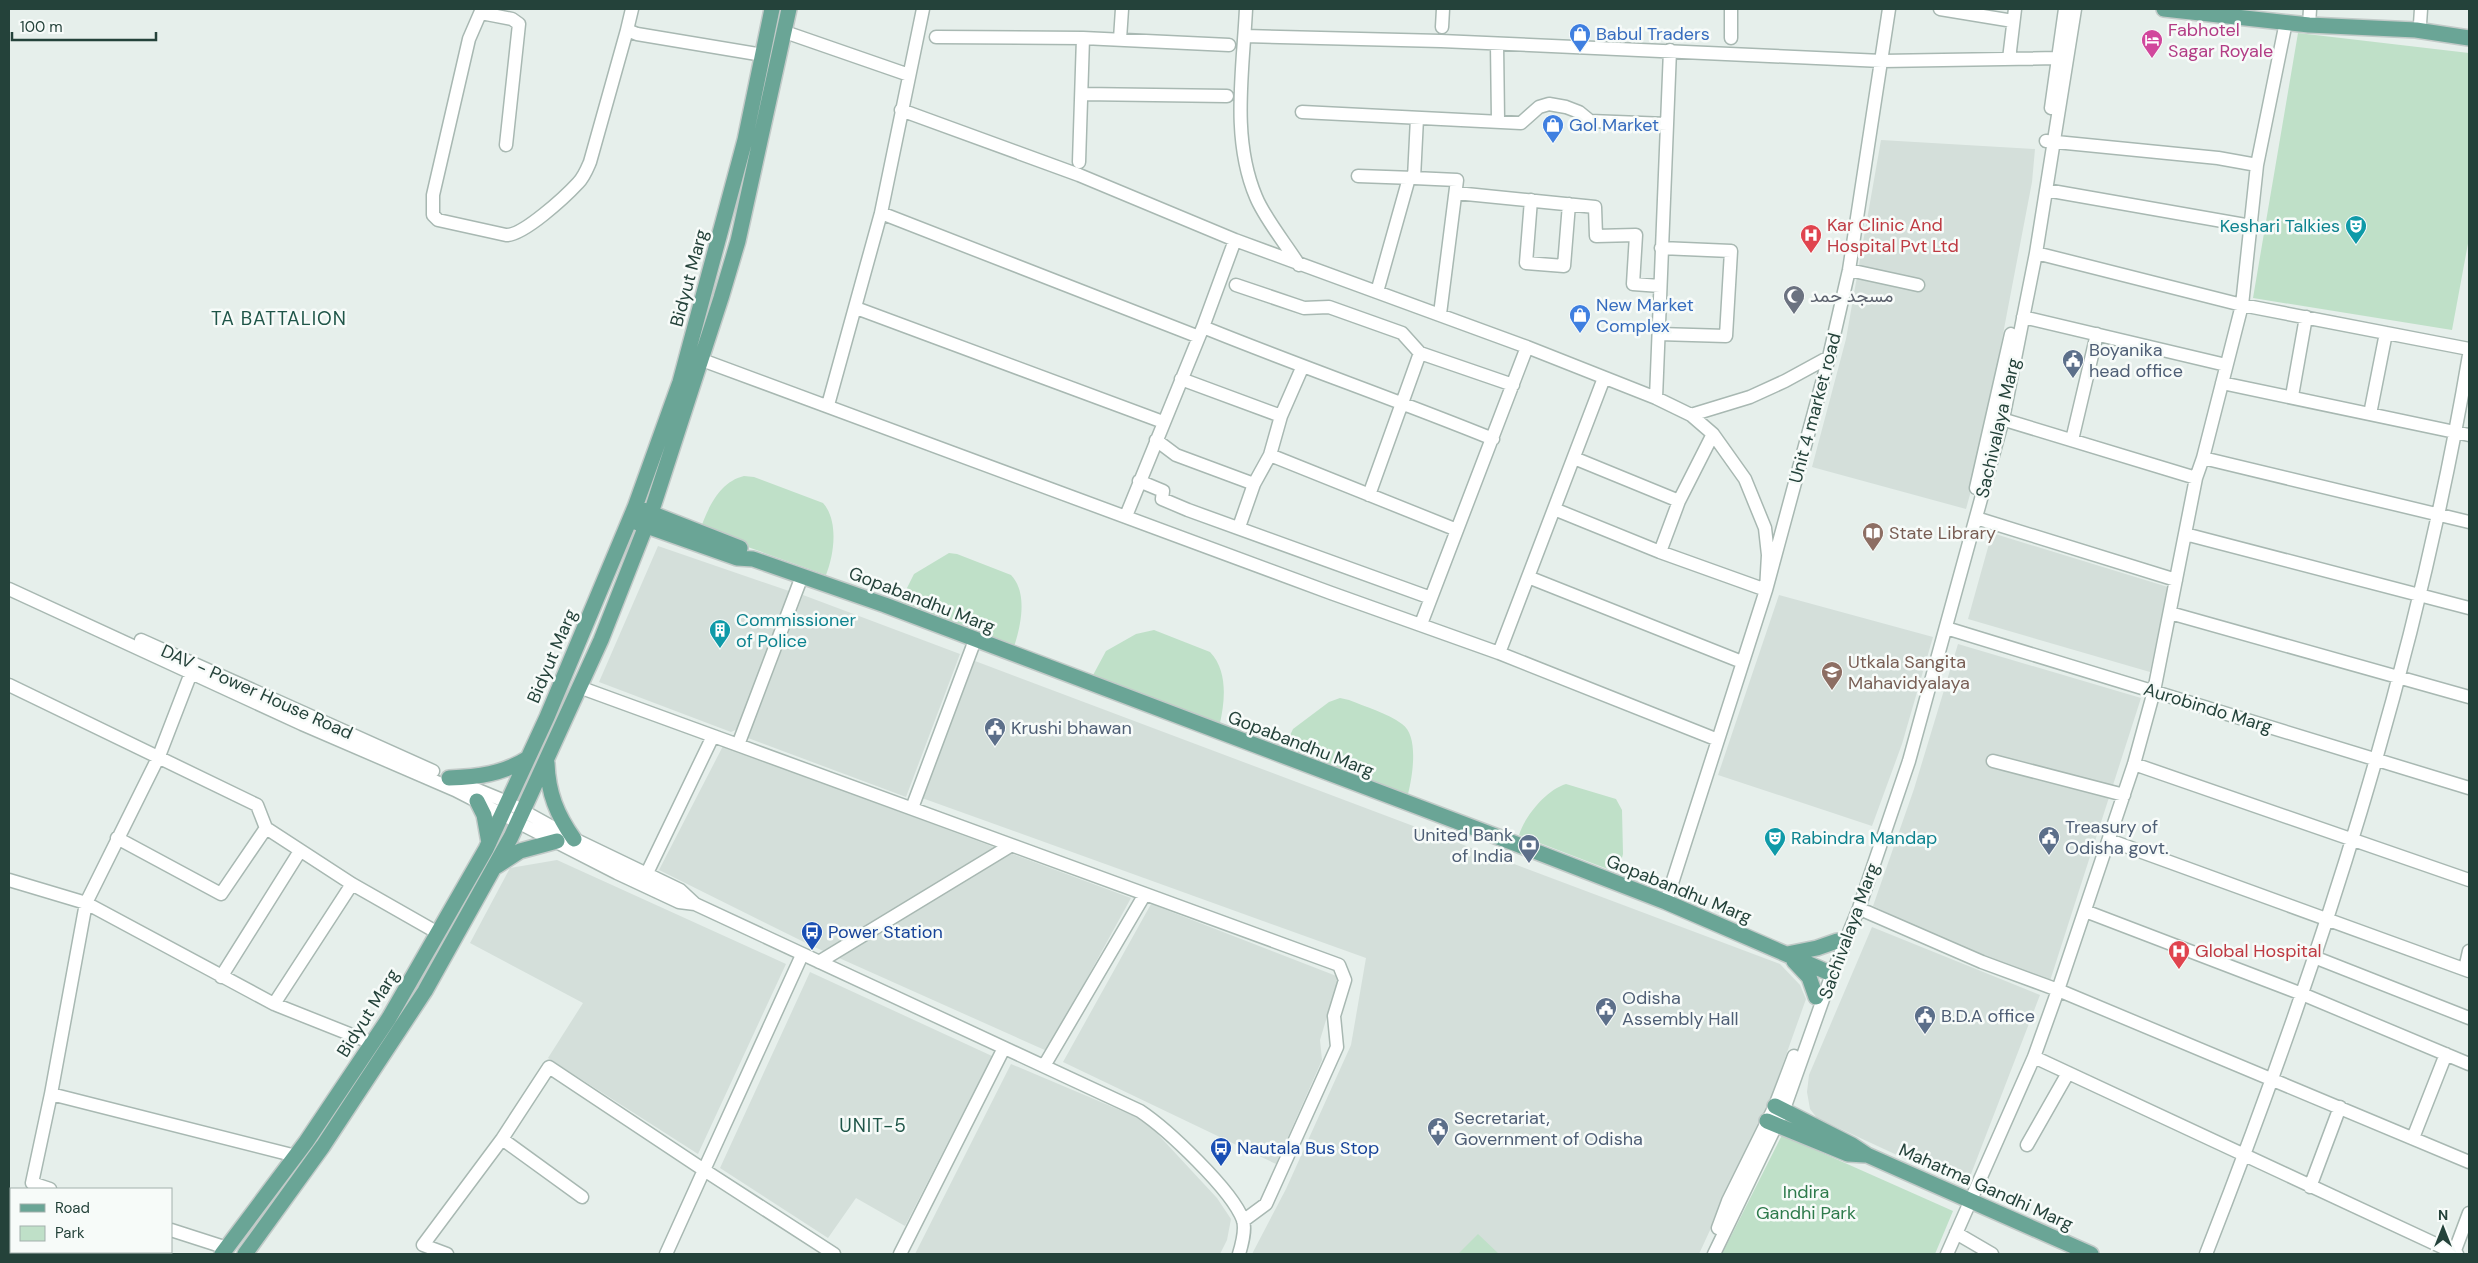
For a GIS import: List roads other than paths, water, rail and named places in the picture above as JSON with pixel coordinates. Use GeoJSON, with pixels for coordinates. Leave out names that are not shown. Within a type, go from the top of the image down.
{"type":"FeatureCollection","features":[{"type":"Feature","properties":{"kind":"main road","name":"Bidyut Marg"},"geometry":{"type":"LineString","coordinates":[[224,1251],[296,1156],[372,1043],[438,933],[489,842],[528,758],[632,514],[680,382],[746,140],[772,9]]}},
{"type":"Feature","properties":{"kind":"main road","name":"Bidyut Marg"},"geometry":{"type":"LineString","coordinates":[[245,1254],[307,1169],[425,991],[520,816],[601,640],[649,519],[702,360],[738,241],[789,9]]}},
{"type":"Feature","properties":{"kind":"main road"},"geometry":{"type":"LineString","coordinates":[[2164,9],[2286,22],[2310,16],[2420,24],[2469,31]]}},
{"type":"Feature","properties":{"kind":"main road"},"geometry":{"type":"LineString","coordinates":[[2253,9],[2469,38]]}},
{"type":"Feature","properties":{"kind":"main road"},"geometry":{"type":"LineString","coordinates":[[720,236],[738,241]]}},
{"type":"Feature","properties":{"kind":"main road","name":"Gopabandhu Marg"},"geometry":{"type":"LineString","coordinates":[[632,514],[649,519],[738,558],[753,559],[976,640],[1666,902],[1829,972]]}},
{"type":"Feature","properties":{"kind":"main road"},"geometry":{"type":"LineString","coordinates":[[449,778],[476,778],[500,772],[528,758]]}},
{"type":"Feature","properties":{"kind":"main road"},"geometry":{"type":"LineString","coordinates":[[547,759],[548,782],[555,808],[574,839]]}},
{"type":"Feature","properties":{"kind":"main road"},"geometry":{"type":"LineString","coordinates":[[477,801],[484,814],[489,842]]}},
{"type":"Feature","properties":{"kind":"main road"},"geometry":{"type":"LineString","coordinates":[[494,867],[520,851],[557,841]]}},
{"type":"Feature","properties":{"kind":"main road"},"geometry":{"type":"LineString","coordinates":[[1787,954],[1818,948],[1837,941]]}},
{"type":"Feature","properties":{"kind":"main road"},"geometry":{"type":"LineString","coordinates":[[1787,954],[1809,977],[1816,997]]}},
{"type":"Feature","properties":{"kind":"main road","name":"Mahatma Gandhi Marg"},"geometry":{"type":"LineString","coordinates":[[1779,1107],[1852,1144],[1866,1155],[2091,1254]]}},
{"type":"Feature","properties":{"kind":"main road","name":"Mahatma Gandhi Marg"},"geometry":{"type":"LineString","coordinates":[[1772,1123],[1848,1154],[1866,1155]]}},
{"type":"Feature","properties":{"kind":"street"},"geometry":{"type":"LineString","coordinates":[[506,145],[520,24],[512,19],[481,11],[469,39],[434,195],[433,214],[438,220],[506,235],[518,233],[547,210],[584,176],[590,162],[632,9]]}},
{"type":"Feature","properties":{"kind":"street"},"geometry":{"type":"LineString","coordinates":[[828,405],[881,213],[923,9]]}},
{"type":"Feature","properties":{"kind":"street"},"geometry":{"type":"LineString","coordinates":[[1120,39],[1122,9]]}},
{"type":"Feature","properties":{"kind":"street"},"geometry":{"type":"LineString","coordinates":[[1246,9],[1240,110],[1243,154],[1256,198],[1299,265]]}},
{"type":"Feature","properties":{"kind":"street"},"geometry":{"type":"LineString","coordinates":[[1442,27],[1443,9]]}},
{"type":"Feature","properties":{"kind":"street"},"geometry":{"type":"LineString","coordinates":[[1731,9],[1731,38]]}},
{"type":"Feature","properties":{"kind":"street","name":"Unit 4 market road"},"geometry":{"type":"LineString","coordinates":[[1666,902],[1766,590],[1829,357],[1849,270],[1889,9]]}},
{"type":"Feature","properties":{"kind":"street"},"geometry":{"type":"LineString","coordinates":[[1940,9],[2014,15],[2009,59]]}},
{"type":"Feature","properties":{"kind":"street","name":"Sachivalaya Marg"},"geometry":{"type":"LineString","coordinates":[[1779,1107],[1816,997],[1859,908],[1909,761],[1976,518],[2036,253],[2046,190],[2058,58],[2065,9]]}},
{"type":"Feature","properties":{"kind":"street","name":"Sachivalaya Marg"},"geometry":{"type":"LineString","coordinates":[[1714,1254],[1779,1107],[1829,972],[1837,941],[1901,760],[1975,492],[1998,418],[2075,9]]}},
{"type":"Feature","properties":{"kind":"street"},"geometry":{"type":"LineString","coordinates":[[2420,24],[2421,9]]}},
{"type":"Feature","properties":{"kind":"street"},"geometry":{"type":"LineString","coordinates":[[1947,1254],[2034,1057],[2134,764],[2154,691],[2196,478],[2203,458],[2242,305],[2257,165],[2286,22]]}},
{"type":"Feature","properties":{"kind":"street"},"geometry":{"type":"LineString","coordinates":[[627,30],[682,43],[763,55]]}},
{"type":"Feature","properties":{"kind":"street"},"geometry":{"type":"LineString","coordinates":[[785,32],[909,75]]}},
{"type":"Feature","properties":{"kind":"street"},"geometry":{"type":"LineString","coordinates":[[1244,36],[1670,50],[1882,61],[2058,58]]}},
{"type":"Feature","properties":{"kind":"street"},"geometry":{"type":"LineString","coordinates":[[936,37],[1120,39],[1229,45]]}},
{"type":"Feature","properties":{"kind":"street"},"geometry":{"type":"LineString","coordinates":[[1079,162],[1083,38]]}},
{"type":"Feature","properties":{"kind":"street"},"geometry":{"type":"LineString","coordinates":[[1497,44],[1498,120]]}},
{"type":"Feature","properties":{"kind":"street"},"geometry":{"type":"LineString","coordinates":[[1656,398],[1670,50]]}},
{"type":"Feature","properties":{"kind":"street"},"geometry":{"type":"LineString","coordinates":[[1082,94],[1227,96]]}},
{"type":"Feature","properties":{"kind":"street"},"geometry":{"type":"LineString","coordinates":[[1302,112],[1498,120],[1521,123],[1539,106],[1558,105],[1579,112],[1590,122],[1667,124]]}},
{"type":"Feature","properties":{"kind":"street"},"geometry":{"type":"LineString","coordinates":[[901,110],[1079,175],[1299,265],[1440,314],[1527,347],[1656,398],[1691,415],[1713,434],[1745,479],[1765,528],[1768,555],[1766,590],[1660,552],[1554,509]]}},
{"type":"Feature","properties":{"kind":"street"},"geometry":{"type":"LineString","coordinates":[[1377,292],[1412,178],[1417,118]]}},
{"type":"Feature","properties":{"kind":"street"},"geometry":{"type":"LineString","coordinates":[[2050,141],[2218,158],[2257,165]]}},
{"type":"Feature","properties":{"kind":"street"},"geometry":{"type":"LineString","coordinates":[[1358,176],[1457,180],[1440,314]]}},
{"type":"Feature","properties":{"kind":"street"},"geometry":{"type":"LineString","coordinates":[[2046,190],[2251,226]]}},
{"type":"Feature","properties":{"kind":"street"},"geometry":{"type":"LineString","coordinates":[[1456,193],[1595,207],[1596,236],[1636,235],[1633,284],[1660,286]]}},
{"type":"Feature","properties":{"kind":"street"},"geometry":{"type":"LineString","coordinates":[[1531,200],[1526,263],[1564,266],[1569,204]]}},
{"type":"Feature","properties":{"kind":"street"},"geometry":{"type":"LineString","coordinates":[[881,213],[1201,332],[1403,403],[1493,439]]}},
{"type":"Feature","properties":{"kind":"street"},"geometry":{"type":"LineString","coordinates":[[1126,516],[1201,332],[1235,240]]}},
{"type":"Feature","properties":{"kind":"street"},"geometry":{"type":"LineString","coordinates":[[1658,334],[1726,336],[1731,251],[1661,248]]}},
{"type":"Feature","properties":{"kind":"street"},"geometry":{"type":"LineString","coordinates":[[2036,253],[2242,305],[2469,349]]}},
{"type":"Feature","properties":{"kind":"street"},"geometry":{"type":"LineString","coordinates":[[1849,270],[1918,285]]}},
{"type":"Feature","properties":{"kind":"street"},"geometry":{"type":"LineString","coordinates":[[1236,285],[1304,308],[1329,307],[1402,333],[1420,353],[1513,386]]}},
{"type":"Feature","properties":{"kind":"street"},"geometry":{"type":"LineString","coordinates":[[856,308],[1163,422]]}},
{"type":"Feature","properties":{"kind":"street"},"geometry":{"type":"LineString","coordinates":[[2023,317],[2226,366]]}},
{"type":"Feature","properties":{"kind":"street"},"geometry":{"type":"LineString","coordinates":[[2292,396],[2306,317]]}},
{"type":"Feature","properties":{"kind":"street"},"geometry":{"type":"LineString","coordinates":[[2370,414],[2386,333]]}},
{"type":"Feature","properties":{"kind":"street"},"geometry":{"type":"LineString","coordinates":[[2072,440],[2097,334]]}},
{"type":"Feature","properties":{"kind":"street"},"geometry":{"type":"LineString","coordinates":[[1421,624],[1527,347]]}},
{"type":"Feature","properties":{"kind":"street"},"geometry":{"type":"LineString","coordinates":[[1369,495],[1420,353]]}},
{"type":"Feature","properties":{"kind":"street"},"geometry":{"type":"LineString","coordinates":[[2206,1254],[2272,1079],[2354,839],[2421,596],[2456,433],[2469,355]]}},
{"type":"Feature","properties":{"kind":"street"},"geometry":{"type":"LineString","coordinates":[[1691,415],[1750,397],[1786,381],[1829,357]]}},
{"type":"Feature","properties":{"kind":"street"},"geometry":{"type":"LineString","coordinates":[[702,360],[828,405],[1331,593],[1499,653],[1718,740]]}},
{"type":"Feature","properties":{"kind":"street"},"geometry":{"type":"LineString","coordinates":[[1238,527],[1254,484],[1270,455],[1280,416],[1302,368]]}},
{"type":"Feature","properties":{"kind":"street"},"geometry":{"type":"LineString","coordinates":[[1499,653],[1604,378]]}},
{"type":"Feature","properties":{"kind":"street"},"geometry":{"type":"LineString","coordinates":[[1181,379],[1280,416]]}},
{"type":"Feature","properties":{"kind":"street"},"geometry":{"type":"LineString","coordinates":[[2222,383],[2292,396],[2469,436]]}},
{"type":"Feature","properties":{"kind":"street"},"geometry":{"type":"LineString","coordinates":[[1998,418],[2196,478]]}},
{"type":"Feature","properties":{"kind":"street"},"geometry":{"type":"LineString","coordinates":[[1660,552],[1679,501],[1713,434]]}},
{"type":"Feature","properties":{"kind":"street"},"geometry":{"type":"LineString","coordinates":[[1156,440],[1176,455],[1254,484]]}},
{"type":"Feature","properties":{"kind":"street"},"geometry":{"type":"LineString","coordinates":[[1270,455],[1458,530]]}},
{"type":"Feature","properties":{"kind":"street"},"geometry":{"type":"LineString","coordinates":[[1574,458],[1679,501]]}},
{"type":"Feature","properties":{"kind":"street"},"geometry":{"type":"LineString","coordinates":[[2203,458],[2469,522]]}},
{"type":"Feature","properties":{"kind":"street"},"geometry":{"type":"LineString","coordinates":[[1139,481],[1163,491],[1162,499],[1431,598]]}},
{"type":"Feature","properties":{"kind":"street"},"geometry":{"type":"LineString","coordinates":[[1976,518],[2176,580]]}},
{"type":"Feature","properties":{"kind":"street"},"geometry":{"type":"LineString","coordinates":[[2185,534],[2421,596],[2468,605]]}},
{"type":"Feature","properties":{"kind":"street"},"geometry":{"type":"LineString","coordinates":[[738,745],[802,576]]}},
{"type":"Feature","properties":{"kind":"street"},"geometry":{"type":"LineString","coordinates":[[1528,577],[1742,662]]}},
{"type":"Feature","properties":{"kind":"street","name":"DAV - Power House Road"},"geometry":{"type":"LineString","coordinates":[[9,581],[449,778],[505,808]]}},
{"type":"Feature","properties":{"kind":"street","name":"DAV - Power House Road"},"geometry":{"type":"LineString","coordinates":[[9,589],[477,801],[505,808]]}},
{"type":"Feature","properties":{"kind":"street"},"geometry":{"type":"LineString","coordinates":[[2170,613],[2469,697]]}},
{"type":"Feature","properties":{"kind":"street","name":"Aurobindo Marg"},"geometry":{"type":"LineString","coordinates":[[1946,628],[2469,788]]}},
{"type":"Feature","properties":{"kind":"street"},"geometry":{"type":"LineString","coordinates":[[912,808],[976,640]]}},
{"type":"Feature","properties":{"kind":"street"},"geometry":{"type":"LineString","coordinates":[[44,1188],[31,1186],[51,1094],[86,903],[159,756],[191,673]]}},
{"type":"Feature","properties":{"kind":"street"},"geometry":{"type":"LineString","coordinates":[[9,685],[257,804],[266,828],[352,884],[438,933]]}},
{"type":"Feature","properties":{"kind":"street"},"geometry":{"type":"LineString","coordinates":[[580,687],[1339,965],[1345,980],[1334,1016],[1337,1047],[1266,1204],[1243,1221]]}},
{"type":"Feature","properties":{"kind":"street"},"geometry":{"type":"LineString","coordinates":[[644,879],[713,736]]}},
{"type":"Feature","properties":{"kind":"street"},"geometry":{"type":"LineString","coordinates":[[1993,761],[2124,795]]}},
{"type":"Feature","properties":{"kind":"street"},"geometry":{"type":"LineString","coordinates":[[2134,764],[2469,880]]}},
{"type":"Feature","properties":{"kind":"street"},"geometry":{"type":"LineString","coordinates":[[505,808],[574,839],[644,879]]}},
{"type":"Feature","properties":{"kind":"street"},"geometry":{"type":"LineString","coordinates":[[520,816],[557,841],[644,879],[680,890],[695,904],[1140,1111],[1157,1123],[1211,1177],[1232,1202],[1243,1221],[1243,1237],[1239,1254]]}},
{"type":"Feature","properties":{"kind":"street"},"geometry":{"type":"LineString","coordinates":[[117,838],[221,894],[266,828]]}},
{"type":"Feature","properties":{"kind":"street"},"geometry":{"type":"LineString","coordinates":[[2109,840],[2467,970],[2469,951]]}},
{"type":"Feature","properties":{"kind":"street"},"geometry":{"type":"LineString","coordinates":[[819,962],[1010,846]]}},
{"type":"Feature","properties":{"kind":"street"},"geometry":{"type":"LineString","coordinates":[[221,977],[300,851]]}},
{"type":"Feature","properties":{"kind":"street"},"geometry":{"type":"LineString","coordinates":[[9,880],[86,903],[274,1004],[372,1043]]}},
{"type":"Feature","properties":{"kind":"street"},"geometry":{"type":"LineString","coordinates":[[274,1004],[352,884]]}},
{"type":"Feature","properties":{"kind":"street"},"geometry":{"type":"LineString","coordinates":[[1044,1066],[1145,894]]}},
{"type":"Feature","properties":{"kind":"street"},"geometry":{"type":"LineString","coordinates":[[2085,911],[2302,994],[2469,1064]]}},
{"type":"Feature","properties":{"kind":"street"},"geometry":{"type":"LineString","coordinates":[[1867,912],[1982,962],[2058,990],[2469,1162]]}},
{"type":"Feature","properties":{"kind":"street"},"geometry":{"type":"LineString","coordinates":[[666,1254],[802,955]]}},
{"type":"Feature","properties":{"kind":"street"},"geometry":{"type":"LineString","coordinates":[[2314,956],[2469,1018]]}},
{"type":"Feature","properties":{"kind":"street"},"geometry":{"type":"LineString","coordinates":[[900,1254],[1004,1048]]}},
{"type":"Feature","properties":{"kind":"street"},"geometry":{"type":"LineString","coordinates":[[2413,1138],[2446,1054]]}},
{"type":"Feature","properties":{"kind":"street"},"geometry":{"type":"LineString","coordinates":[[2034,1057],[2455,1254],[2469,1213]]}},
{"type":"Feature","properties":{"kind":"street"},"geometry":{"type":"LineString","coordinates":[[447,1254],[423,1245],[502,1139],[549,1067],[834,1254]]}},
{"type":"Feature","properties":{"kind":"street"},"geometry":{"type":"LineString","coordinates":[[2027,1145],[2068,1073]]}},
{"type":"Feature","properties":{"kind":"street"},"geometry":{"type":"LineString","coordinates":[[51,1094],[296,1156]]}},
{"type":"Feature","properties":{"kind":"street"},"geometry":{"type":"LineString","coordinates":[[2310,1187],[2340,1108]]}},
{"type":"Feature","properties":{"kind":"street","name":"Sachivalaya Marg"},"geometry":{"type":"LineString","coordinates":[[1709,1254],[1728,1202],[1772,1123]]}},
{"type":"Feature","properties":{"kind":"street"},"geometry":{"type":"LineString","coordinates":[[502,1139],[582,1197]]}},
{"type":"Feature","properties":{"kind":"street"},"geometry":{"type":"LineString","coordinates":[[172,1230],[224,1251]]}},
{"type":"Feature","properties":{"kind":"street"},"geometry":{"type":"LineString","coordinates":[[1956,1233],[1992,1254]]}},
{"type":"Feature","properties":{"kind":"place","name":"Babul Traders"},"geometry":{"type":"Point","coordinates":[1580,53]}},
{"type":"Feature","properties":{"kind":"place","name":"Fabhotel Sagar Royale"},"geometry":{"type":"Point","coordinates":[2152,59]}},
{"type":"Feature","properties":{"kind":"place","name":"Gol Market"},"geometry":{"type":"Point","coordinates":[1553,144]}},
{"type":"Feature","properties":{"kind":"place","name":"Keshari Talkies"},"geometry":{"type":"Point","coordinates":[2356,245]}},
{"type":"Feature","properties":{"kind":"place","name":"Kar Clinic And Hospital Pvt Ltd"},"geometry":{"type":"Point","coordinates":[1811,254]}},
{"type":"Feature","properties":{"kind":"place","name":"مسجد حمد"},"geometry":{"type":"Point","coordinates":[1794,315]}},
{"type":"Feature","properties":{"kind":"place","name":"New Market Complex"},"geometry":{"type":"Point","coordinates":[1580,334]}},
{"type":"Feature","properties":{"kind":"place","name":"Boyanika head office"},"geometry":{"type":"Point","coordinates":[2073,379]}},
{"type":"Feature","properties":{"kind":"place","name":"State Library"},"geometry":{"type":"Point","coordinates":[1873,552]}},
{"type":"Feature","properties":{"kind":"place","name":"Commissioner of Police"},"geometry":{"type":"Point","coordinates":[720,649]}},
{"type":"Feature","properties":{"kind":"place","name":"Utkala Sangita Mahavidyalaya"},"geometry":{"type":"Point","coordinates":[1832,691]}},
{"type":"Feature","properties":{"kind":"place","name":"Krushi bhawan"},"geometry":{"type":"Point","coordinates":[995,747]}},
{"type":"Feature","properties":{"kind":"place","name":"Treasury of Odisha govt."},"geometry":{"type":"Point","coordinates":[2049,856]}},
{"type":"Feature","properties":{"kind":"place","name":"Rabindra Mandap"},"geometry":{"type":"Point","coordinates":[1775,857]}},
{"type":"Feature","properties":{"kind":"place","name":"United Bank of India"},"geometry":{"type":"Point","coordinates":[1529,864]}},
{"type":"Feature","properties":{"kind":"place","name":"Power Station"},"geometry":{"type":"Point","coordinates":[812,951]}},
{"type":"Feature","properties":{"kind":"place","name":"Global Hospital"},"geometry":{"type":"Point","coordinates":[2179,970]}},
{"type":"Feature","properties":{"kind":"place","name":"Odisha Assembly Hall"},"geometry":{"type":"Point","coordinates":[1606,1027]}},
{"type":"Feature","properties":{"kind":"place","name":"B.D.A office"},"geometry":{"type":"Point","coordinates":[1925,1035]}},
{"type":"Feature","properties":{"kind":"place","name":"Secretariat, Government of Odisha"},"geometry":{"type":"Point","coordinates":[1438,1147]}},
{"type":"Feature","properties":{"kind":"place","name":"Nautala Bus Stop"},"geometry":{"type":"Point","coordinates":[1221,1167]}},
{"type":"Feature","properties":{"kind":"district","name":"TA BATTALION"},"geometry":{"type":"Point","coordinates":[279,318]}},
{"type":"Feature","properties":{"kind":"district","name":"UNIT-5"},"geometry":{"type":"Point","coordinates":[873,1125]}},
{"type":"Feature","properties":{"kind":"park label","name":"Indira Gandhi Park"},"geometry":{"type":"Point","coordinates":[1806,1202]}}]}
